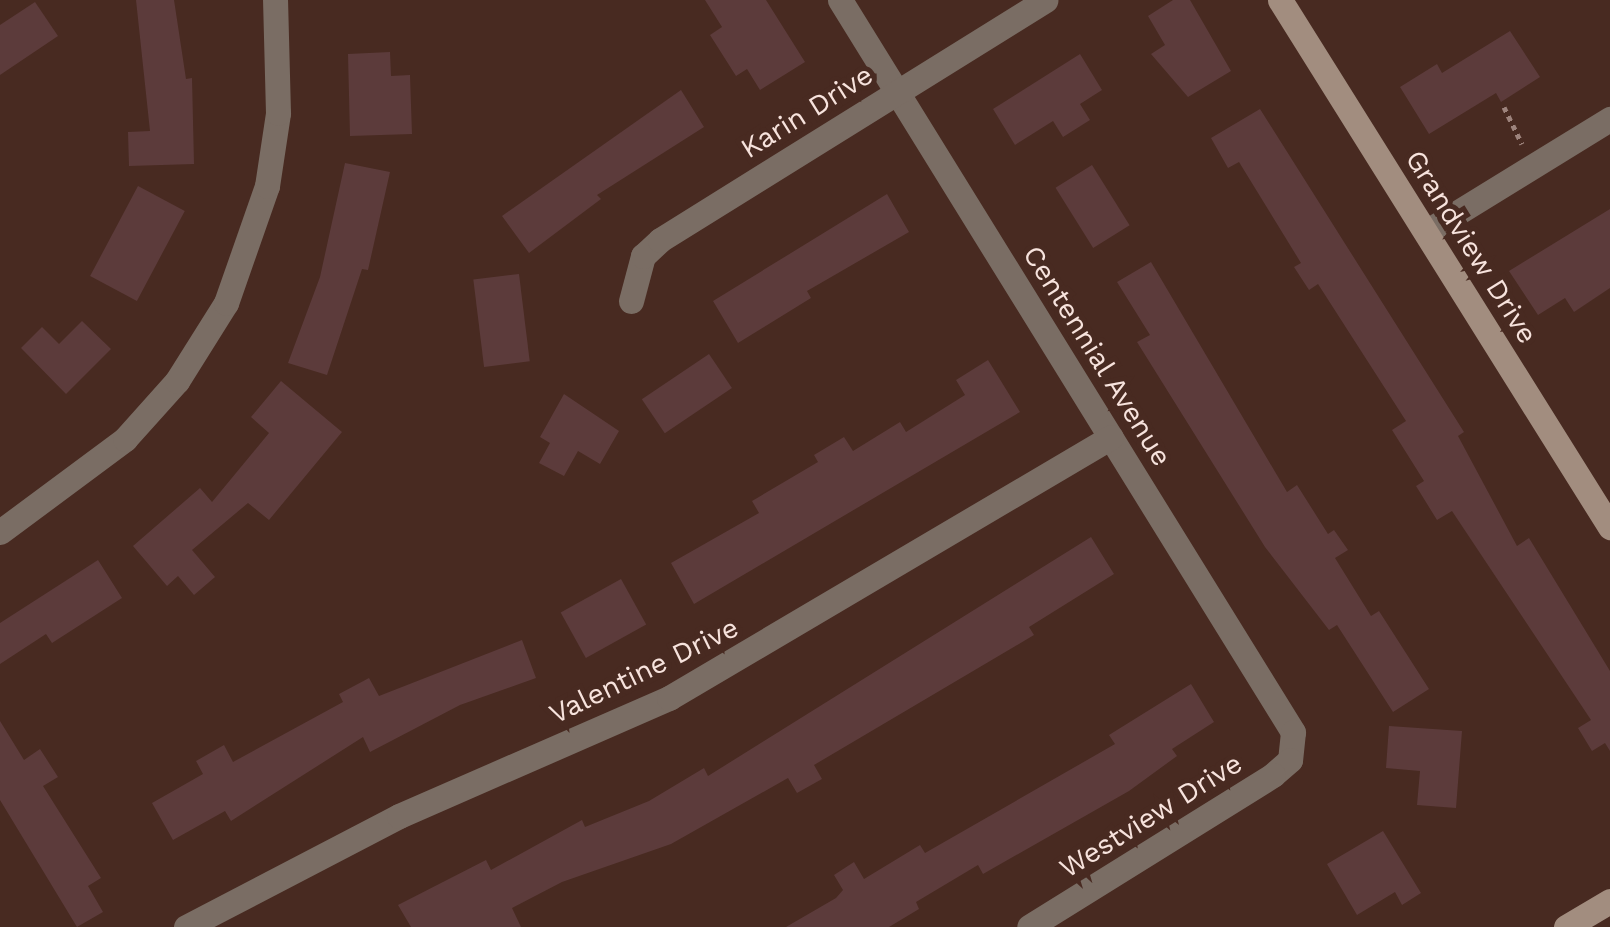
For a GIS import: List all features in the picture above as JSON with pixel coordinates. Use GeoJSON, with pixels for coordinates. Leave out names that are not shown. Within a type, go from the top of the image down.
{"type":"FeatureCollection","features":[{"type":"Feature","properties":{"kind":"street"},"geometry":{"type":"LineString","coordinates":[[0,532],[125,440],[178,381],[226,304],[267,186],[278,113],[276,0]]}},
{"type":"Feature","properties":{"kind":"street","name":"Centennial Avenue"},"geometry":{"type":"LineString","coordinates":[[840,0],[1260,674],[1293,732],[1294,747]]}},
{"type":"Feature","properties":{"kind":"street","name":"Karin Drive"},"geometry":{"type":"LineString","coordinates":[[631,300],[644,256],[660,240],[1045,0]]}},
{"type":"Feature","properties":{"kind":"street","name":"Grandview Drive"},"geometry":{"type":"LineString","coordinates":[[1280,0],[1610,527]]}},
{"type":"Feature","properties":{"kind":"street"},"geometry":{"type":"LineString","coordinates":[[1426,232],[1610,118]]}},
{"type":"Feature","properties":{"kind":"street","name":"Valentine Drive"},"geometry":{"type":"LineString","coordinates":[[186,927],[399,816],[669,698],[1112,437]]}},
{"type":"Feature","properties":{"kind":"street","name":"Westview Drive"},"geometry":{"type":"LineString","coordinates":[[1029,927],[1239,799],[1290,760],[1294,747]]}},
{"type":"Feature","properties":{"kind":"street"},"geometry":{"type":"LineString","coordinates":[[1566,927],[1610,900]]}},
{"type":"Feature","properties":{"kind":"path"},"geometry":{"type":"LineString","coordinates":[[1504,107],[1535,164]]}},
{"type":"Feature","properties":{"kind":"building"},"geometry":{"type":"Polygon","coordinates":[[[136,0],[174,0],[186,79],[192,78],[194,164],[129,166],[128,132],[150,131],[136,0]]]}},
{"type":"Feature","properties":{"kind":"building"},"geometry":{"type":"Polygon","coordinates":[[[705,0],[766,0],[805,62],[760,90],[747,69],[736,76],[710,35],[722,27],[705,0]]]}},
{"type":"Feature","properties":{"kind":"building"},"geometry":{"type":"Polygon","coordinates":[[[1173,0],[1190,0],[1231,71],[1188,97],[1151,54],[1165,45],[1148,16],[1173,0]]]}},
{"type":"Feature","properties":{"kind":"building"},"geometry":{"type":"Polygon","coordinates":[[[35,2],[58,36],[0,75],[0,25],[35,2]]]}},
{"type":"Feature","properties":{"kind":"building"},"geometry":{"type":"Polygon","coordinates":[[[1510,31],[1540,77],[1501,102],[1496,93],[1429,134],[1400,87],[1437,64],[1442,73],[1510,31]]]}},
{"type":"Feature","properties":{"kind":"building"},"geometry":{"type":"Polygon","coordinates":[[[390,52],[391,76],[410,75],[412,134],[350,136],[348,54],[390,52]]]}},
{"type":"Feature","properties":{"kind":"building"},"geometry":{"type":"Polygon","coordinates":[[[1080,54],[1102,90],[1080,104],[1090,120],[1063,137],[1053,121],[1015,145],[993,109],[1080,54]]]}},
{"type":"Feature","properties":{"kind":"building"},"geometry":{"type":"Polygon","coordinates":[[[681,90],[704,127],[597,195],[601,199],[529,253],[502,216],[681,90]]]}},
{"type":"Feature","properties":{"kind":"building"},"geometry":{"type":"Polygon","coordinates":[[[1260,109],[1464,432],[1458,436],[1517,546],[1529,538],[1610,671],[1610,751],[1605,743],[1592,751],[1578,728],[1591,720],[1452,511],[1437,520],[1416,486],[1424,481],[1392,430],[1406,421],[1318,284],[1309,290],[1294,267],[1301,263],[1239,162],[1228,168],[1211,138],[1260,109]]]}},
{"type":"Feature","properties":{"kind":"building"},"geometry":{"type":"Polygon","coordinates":[[[345,163],[390,172],[368,270],[362,269],[327,375],[288,363],[320,277],[345,163]]]}},
{"type":"Feature","properties":{"kind":"building"},"geometry":{"type":"Polygon","coordinates":[[[1092,165],[1130,225],[1093,248],[1056,188],[1092,165]]]}},
{"type":"Feature","properties":{"kind":"building"},"geometry":{"type":"Polygon","coordinates":[[[138,186],[185,211],[137,301],[90,276],[138,186]]]}},
{"type":"Feature","properties":{"kind":"building"},"geometry":{"type":"Polygon","coordinates":[[[887,194],[909,232],[807,291],[811,298],[738,343],[713,301],[887,194]]]}},
{"type":"Feature","properties":{"kind":"building"},"geometry":{"type":"Polygon","coordinates":[[[1610,209],[1610,288],[1574,312],[1565,298],[1538,315],[1509,271],[1610,209]]]}},
{"type":"Feature","properties":{"kind":"building"},"geometry":{"type":"Polygon","coordinates":[[[1151,262],[1287,492],[1297,485],[1328,534],[1334,530],[1348,550],[1335,558],[1371,616],[1379,611],[1429,689],[1393,712],[1337,625],[1329,630],[1265,547],[1137,342],[1150,335],[1117,282],[1151,262]]]}},
{"type":"Feature","properties":{"kind":"building"},"geometry":{"type":"Polygon","coordinates":[[[519,274],[530,361],[484,367],[473,280],[519,274]]]}},
{"type":"Feature","properties":{"kind":"building"},"geometry":{"type":"Polygon","coordinates":[[[82,321],[111,349],[66,394],[21,348],[42,327],[59,344],[82,321]]]}},
{"type":"Feature","properties":{"kind":"building"},"geometry":{"type":"Polygon","coordinates":[[[709,354],[732,388],[665,433],[642,399],[709,354]]]}},
{"type":"Feature","properties":{"kind":"building"},"geometry":{"type":"Polygon","coordinates":[[[988,360],[1020,412],[694,604],[671,563],[759,513],[752,501],[818,462],[814,455],[844,437],[853,451],[900,422],[906,432],[965,395],[956,380],[988,360]]]}},
{"type":"Feature","properties":{"kind":"building"},"geometry":{"type":"Polygon","coordinates":[[[281,381],[342,432],[269,520],[248,503],[192,550],[215,577],[194,595],[178,576],[167,586],[133,546],[200,488],[212,502],[269,433],[251,417],[281,381]]]}},
{"type":"Feature","properties":{"kind":"building"},"geometry":{"type":"Polygon","coordinates":[[[564,394],[619,431],[600,464],[578,451],[564,476],[539,463],[550,443],[540,437],[564,394]]]}},
{"type":"Feature","properties":{"kind":"building"},"geometry":{"type":"Polygon","coordinates":[[[1091,537],[1114,574],[1029,627],[1034,635],[814,765],[822,779],[797,793],[788,778],[671,844],[562,882],[512,908],[521,927],[411,927],[398,905],[486,860],[491,870],[582,820],[585,827],[649,801],[704,768],[708,776],[1091,537]]]}},
{"type":"Feature","properties":{"kind":"building"},"geometry":{"type":"Polygon","coordinates":[[[98,560],[122,598],[52,643],[46,634],[0,664],[0,623],[98,560]]]}},
{"type":"Feature","properties":{"kind":"building"},"geometry":{"type":"Polygon","coordinates":[[[621,579],[646,624],[586,658],[561,612],[621,579]]]}},
{"type":"Feature","properties":{"kind":"building"},"geometry":{"type":"Polygon","coordinates":[[[522,640],[536,678],[460,705],[370,752],[363,737],[231,821],[225,811],[173,840],[152,803],[203,774],[196,761],[224,745],[233,762],[343,702],[339,694],[369,678],[379,696],[522,640]]]}},
{"type":"Feature","properties":{"kind":"building"},"geometry":{"type":"Polygon","coordinates":[[[1191,684],[1214,722],[1172,749],[1177,756],[1129,791],[983,874],[978,865],[916,902],[919,909],[889,927],[786,927],[836,898],[843,890],[834,875],[854,862],[864,879],[920,845],[925,853],[1115,744],[1109,735],[1191,684]]]}},
{"type":"Feature","properties":{"kind":"building"},"geometry":{"type":"Polygon","coordinates":[[[0,721],[24,760],[40,749],[58,777],[43,786],[101,878],[88,886],[103,912],[77,927],[0,800],[0,721]]]}},
{"type":"Feature","properties":{"kind":"building"},"geometry":{"type":"Polygon","coordinates":[[[1389,726],[1462,731],[1456,808],[1417,805],[1420,771],[1386,768],[1389,726]]]}},
{"type":"Feature","properties":{"kind":"building"},"geometry":{"type":"Polygon","coordinates":[[[1383,831],[1421,893],[1402,905],[1395,892],[1357,915],[1327,864],[1383,831]]]}}]}
